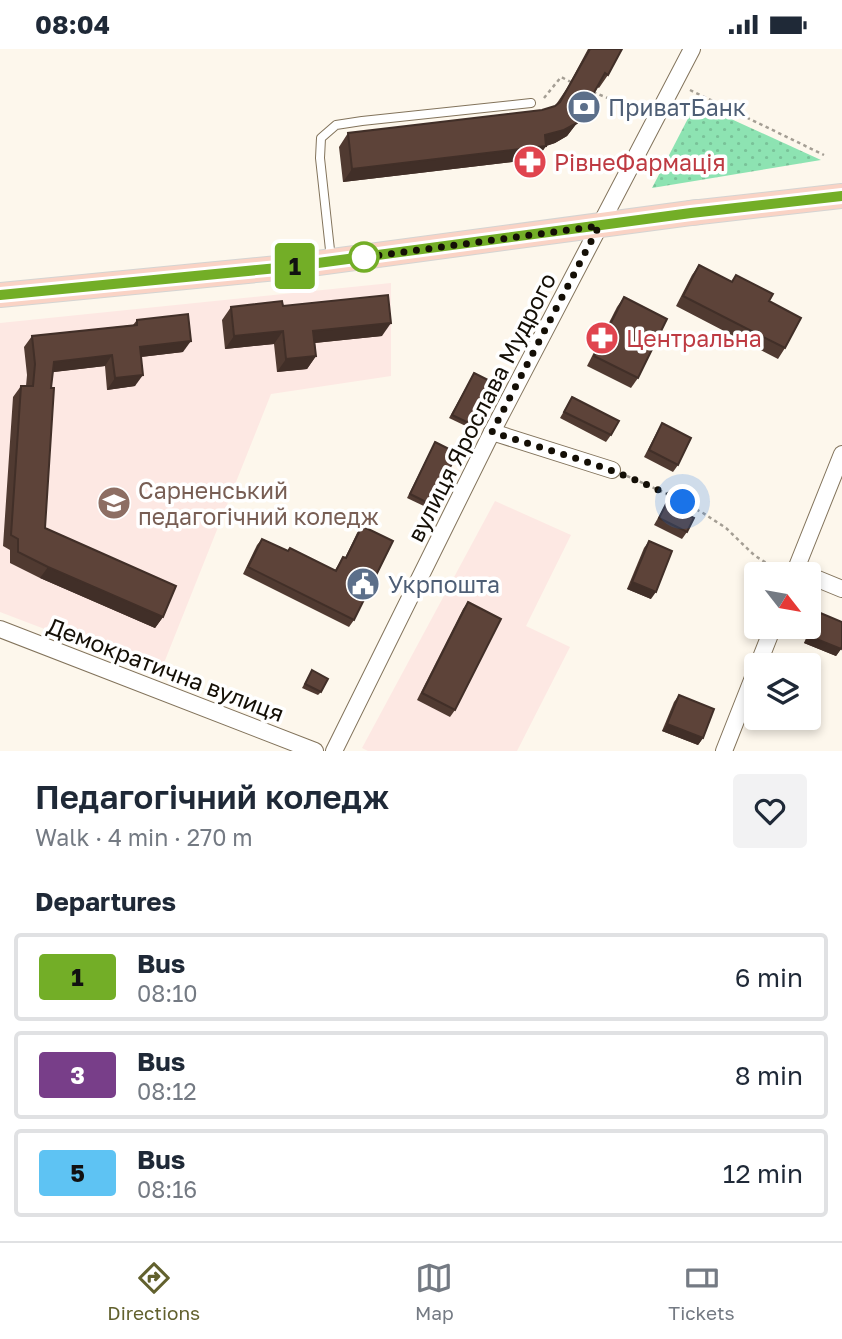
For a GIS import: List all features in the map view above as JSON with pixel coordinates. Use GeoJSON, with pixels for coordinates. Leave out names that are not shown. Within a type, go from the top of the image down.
{"type":"FeatureCollection","features":[{"type":"Feature","properties":{"kind":"main road"},"geometry":{"type":"LineString","coordinates":[[0,295],[274,269],[694,212],[842,196]]}},
{"type":"Feature","properties":{"kind":"street","name":"вулиця Ярослава Мудрого"},"geometry":{"type":"LineString","coordinates":[[334,751],[492,432],[692,49]]}},
{"type":"Feature","properties":{"kind":"street"},"geometry":{"type":"LineString","coordinates":[[492,432],[612,470]]}},
{"type":"Feature","properties":{"kind":"street"},"geometry":{"type":"LineString","coordinates":[[801,562],[842,454]]}},
{"type":"Feature","properties":{"kind":"street"},"geometry":{"type":"LineString","coordinates":[[821,582],[842,589]]}},
{"type":"Feature","properties":{"kind":"street","name":"Демократична вулиця"},"geometry":{"type":"LineString","coordinates":[[0,629],[315,751]]}},
{"type":"Feature","properties":{"kind":"street"},"geometry":{"type":"LineString","coordinates":[[724,751],[744,700]]}},
{"type":"Feature","properties":{"kind":"lane"},"geometry":{"type":"LineString","coordinates":[[331,262],[320,158],[321,138],[336,125],[531,103]]}},
{"type":"Feature","properties":{"kind":"path"},"geometry":{"type":"LineString","coordinates":[[531,103],[541,101],[561,77],[571,82]]}},
{"type":"Feature","properties":{"kind":"path"},"geometry":{"type":"LineString","coordinates":[[674,83],[824,155]]}},
{"type":"Feature","properties":{"kind":"path"},"geometry":{"type":"LineString","coordinates":[[591,92],[656,118]]}},
{"type":"Feature","properties":{"kind":"path"},"geometry":{"type":"LineString","coordinates":[[612,470],[703,513],[726,528],[754,555],[771,562]]}},
{"type":"Feature","properties":{"kind":"shaded area","name":"Сарненський педагогічний коледж"},"geometry":{"type":"Polygon","coordinates":[[[391,283],[391,376],[271,394],[160,673],[0,612],[0,323],[391,283]]]}},
{"type":"Feature","properties":{"kind":"shaded area"},"geometry":{"type":"Polygon","coordinates":[[[495,501],[571,535],[526,626],[570,647],[517,751],[368,751],[362,748],[495,501]]]}},
{"type":"Feature","properties":{"kind":"green space"},"geometry":{"type":"Polygon","coordinates":[[[696,103],[821,160],[652,188],[696,103]]]}},
{"type":"Feature","properties":{"kind":"building"},"geometry":{"type":"Polygon","coordinates":[[[590,49],[622,49],[577,123],[545,135],[546,146],[352,169],[348,133],[542,110],[555,106],[560,102],[590,49]]]}},
{"type":"Feature","properties":{"kind":"building"},"geometry":{"type":"Polygon","coordinates":[[[699,265],[732,282],[736,275],[773,294],[769,301],[801,318],[785,348],[683,296],[699,265]]]}},
{"type":"Feature","properties":{"kind":"building"},"geometry":{"type":"Polygon","coordinates":[[[388,295],[391,323],[313,331],[316,356],[286,359],[283,331],[234,336],[231,307],[282,301],[283,306],[388,295]]]}},
{"type":"Feature","properties":{"kind":"building"},"geometry":{"type":"Polygon","coordinates":[[[624,297],[667,319],[638,378],[594,356],[624,297]]]}},
{"type":"Feature","properties":{"kind":"building"},"geometry":{"type":"Polygon","coordinates":[[[188,314],[191,341],[140,347],[143,375],[115,378],[112,355],[54,362],[51,388],[54,388],[45,528],[176,586],[163,617],[18,552],[18,539],[11,535],[21,386],[33,386],[35,364],[32,336],[137,325],[137,320],[188,314]]]}},
{"type":"Feature","properties":{"kind":"building"},"geometry":{"type":"Polygon","coordinates":[[[474,373],[496,384],[475,426],[452,415],[474,373]]]}},
{"type":"Feature","properties":{"kind":"building"},"geometry":{"type":"Polygon","coordinates":[[[572,397],[619,421],[611,435],[564,412],[572,397]]]}},
{"type":"Feature","properties":{"kind":"building"},"geometry":{"type":"Polygon","coordinates":[[[662,423],[691,438],[678,465],[649,450],[662,423]]]}},
{"type":"Feature","properties":{"kind":"building"},"geometry":{"type":"Polygon","coordinates":[[[435,442],[457,453],[432,505],[410,494],[435,442]]]}},
{"type":"Feature","properties":{"kind":"building"},"geometry":{"type":"Polygon","coordinates":[[[666,504],[694,518],[687,532],[659,518],[666,504]]]}},
{"type":"Feature","properties":{"kind":"building"},"geometry":{"type":"Polygon","coordinates":[[[362,526],[393,541],[354,620],[248,567],[262,539],[288,551],[290,548],[336,571],[343,557],[346,558],[362,526]]]}},
{"type":"Feature","properties":{"kind":"building"},"geometry":{"type":"Polygon","coordinates":[[[649,541],[672,551],[656,592],[632,582],[649,541]]]}},
{"type":"Feature","properties":{"kind":"building"},"geometry":{"type":"Polygon","coordinates":[[[468,602],[501,619],[455,710],[422,693],[468,602]]]}},
{"type":"Feature","properties":{"kind":"building"},"geometry":{"type":"Polygon","coordinates":[[[821,613],[842,622],[841,649],[816,639],[821,639],[821,613]]]}},
{"type":"Feature","properties":{"kind":"building"},"geometry":{"type":"Polygon","coordinates":[[[312,670],[328,679],[321,692],[305,684],[312,670]]]}},
{"type":"Feature","properties":{"kind":"building"},"geometry":{"type":"Polygon","coordinates":[[[679,695],[714,709],[703,738],[667,724],[679,695]]]}},
{"type":"Feature","properties":{"kind":"bus line","name":"1"},"geometry":{"type":"LineString","coordinates":[[0,295],[288,267],[691,213],[842,196]]}},
{"type":"Feature","properties":{"kind":"place","name":"ПриватБанк"},"geometry":{"type":"Point","coordinates":[584,107]}},
{"type":"Feature","properties":{"kind":"place","name":"РівнеФармація"},"geometry":{"type":"Point","coordinates":[530,162]}},
{"type":"Feature","properties":{"kind":"place","name":"Центральна"},"geometry":{"type":"Point","coordinates":[602,338]}},
{"type":"Feature","properties":{"kind":"place","name":"Сарненський педагогічний коледж"},"geometry":{"type":"Point","coordinates":[114,503]}},
{"type":"Feature","properties":{"kind":"place","name":"Укрпошта"},"geometry":{"type":"Point","coordinates":[363,584]}},
{"type":"Feature","properties":{"kind":"route"},"geometry":{"type":"LineString","coordinates":[[364,257],[359,258],[599,226],[492,432],[612,470],[683,502]]}}]}
